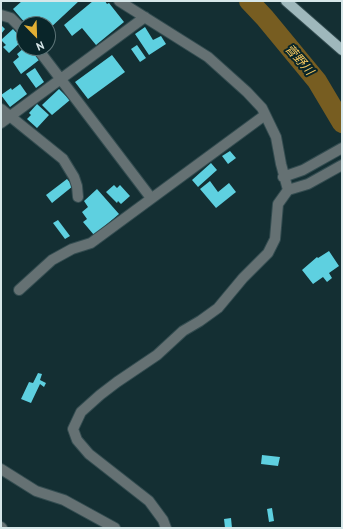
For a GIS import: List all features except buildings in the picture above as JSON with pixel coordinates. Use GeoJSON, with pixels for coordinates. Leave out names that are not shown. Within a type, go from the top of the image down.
{"type":"FeatureCollection","features":[{"type":"Feature","properties":{"kind":"main road"},"geometry":{"type":"LineString","coordinates":[[286,1],[342,50]]}},
{"type":"Feature","properties":{"kind":"street"},"geometry":{"type":"LineString","coordinates":[[119,1],[208,57],[247,92],[262,108],[276,137],[288,190]]}},
{"type":"Feature","properties":{"kind":"street"},"geometry":{"type":"LineString","coordinates":[[1,15],[10,18],[16,24]]}},
{"type":"Feature","properties":{"kind":"street"},"geometry":{"type":"LineString","coordinates":[[1,123],[60,78],[145,17]]}},
{"type":"Feature","properties":{"kind":"street"},"geometry":{"type":"LineString","coordinates":[[43,56],[151,198]]}},
{"type":"Feature","properties":{"kind":"street"},"geometry":{"type":"LineString","coordinates":[[1,109],[63,158],[74,177],[78,197]]}},
{"type":"Feature","properties":{"kind":"street"},"geometry":{"type":"LineString","coordinates":[[19,290],[52,260],[72,249],[91,243],[265,115]]}},
{"type":"Feature","properties":{"kind":"street"},"geometry":{"type":"LineString","coordinates":[[284,177],[303,170],[342,148]]}},
{"type":"Feature","properties":{"kind":"street"},"geometry":{"type":"LineString","coordinates":[[166,528],[149,501],[89,454],[77,440],[73,429],[81,412],[117,382],[157,354],[183,331],[218,308],[243,278],[268,253],[275,239],[278,204],[288,190],[308,184],[342,165]]}},
{"type":"Feature","properties":{"kind":"street"},"geometry":{"type":"LineString","coordinates":[[1,469],[36,491],[64,500],[115,528]]}},
{"type":"Feature","properties":{"kind":"waterway","name":"菅野川"},"geometry":{"type":"LineString","coordinates":[[249,1],[317,81],[342,123]]}}]}
